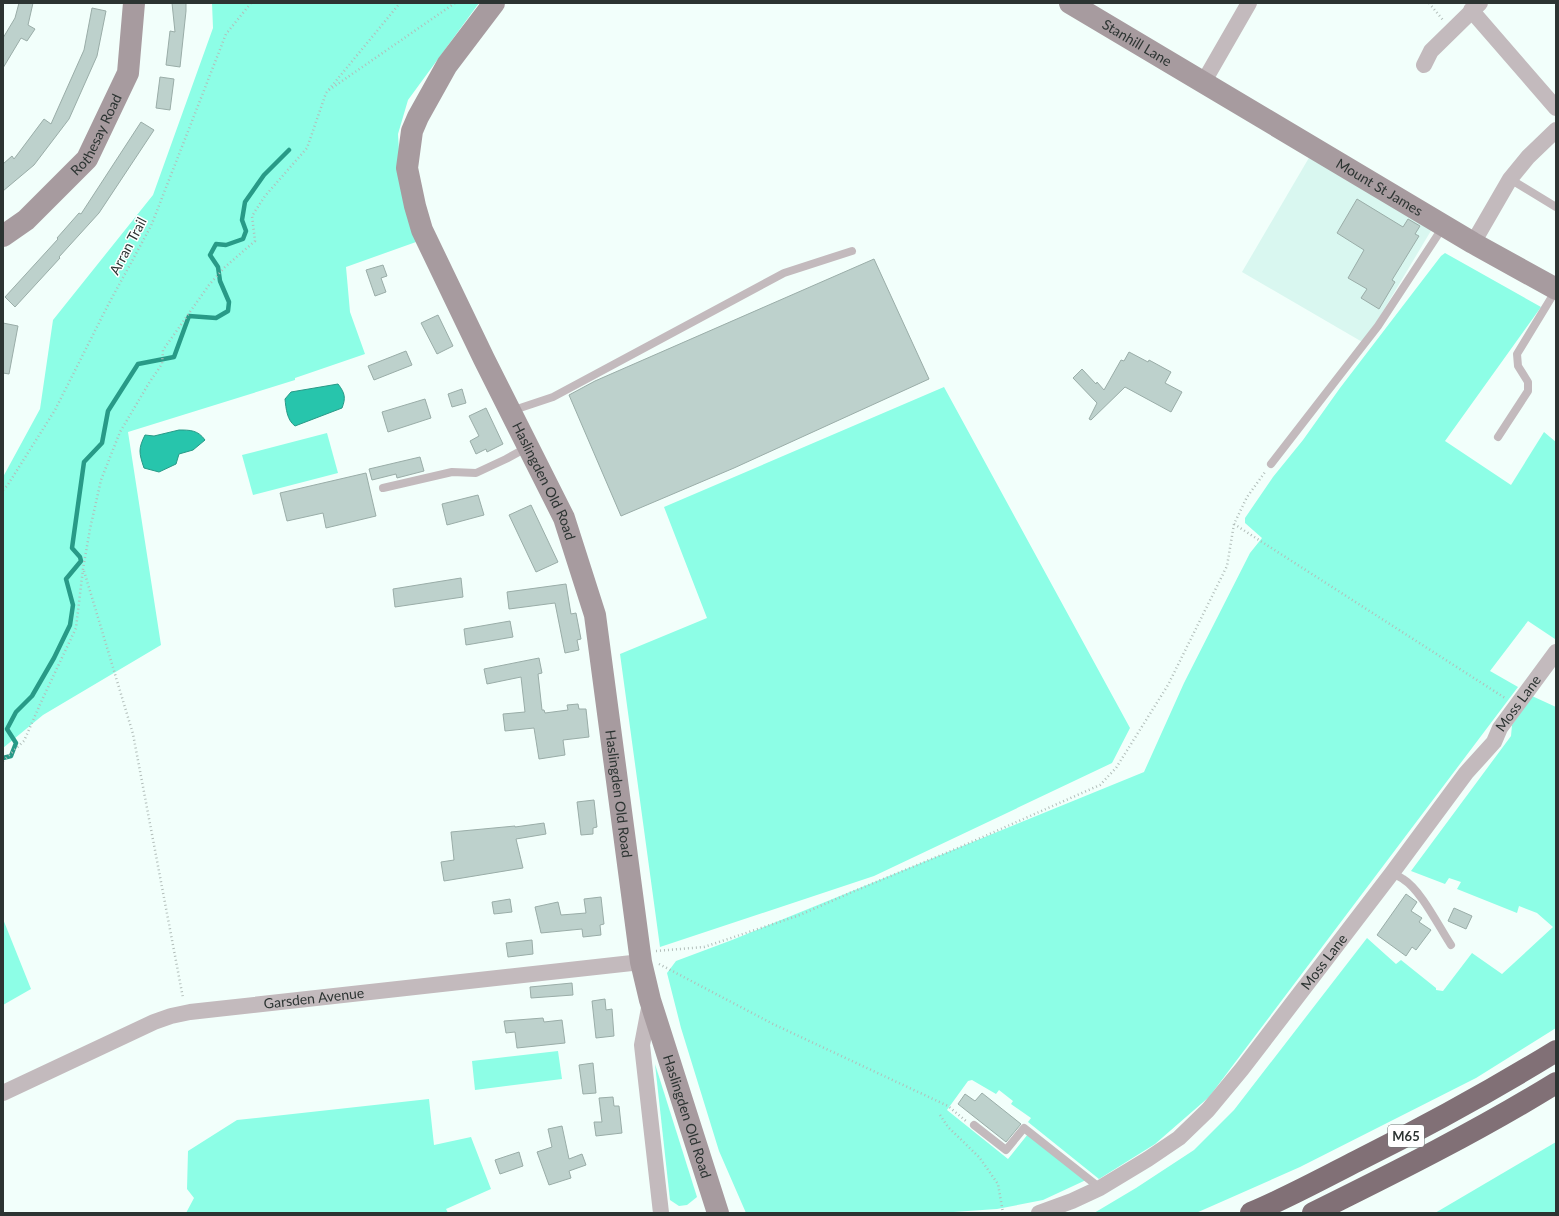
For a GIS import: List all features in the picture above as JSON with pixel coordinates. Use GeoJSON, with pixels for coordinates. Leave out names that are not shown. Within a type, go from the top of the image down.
{"type":"FeatureCollection","features":[{"type":"Feature","properties":{"kind":"highway","name":"M65"},"geometry":{"type":"LineString","coordinates":[[1251,1213],[1275,1203],[1401,1139],[1503,1084],[1556,1051]]}},
{"type":"Feature","properties":{"kind":"highway","name":"M65"},"geometry":{"type":"LineString","coordinates":[[1313,1213],[1414,1163],[1523,1103],[1556,1082]]}},
{"type":"Feature","properties":{"kind":"main road","name":"Rothesay Road"},"geometry":{"type":"LineString","coordinates":[[3,236],[26,220],[87,159],[128,73],[134,3]]}},
{"type":"Feature","properties":{"kind":"main road","name":"Haslingden Old Road"},"geometry":{"type":"LineString","coordinates":[[494,3],[447,65],[418,116],[412,131],[407,168],[422,230],[564,518],[595,615],[640,958],[650,1000],[715,1212]]}},
{"type":"Feature","properties":{"kind":"main road","name":"Stanhill Lane"},"geometry":{"type":"LineString","coordinates":[[1070,3],[1203,83]]}},
{"type":"Feature","properties":{"kind":"main road","name":"Mount St James"},"geometry":{"type":"LineString","coordinates":[[1203,83],[1472,243],[1556,289]]}},
{"type":"Feature","properties":{"kind":"street"},"geometry":{"type":"LineString","coordinates":[[1203,83],[1250,3]]}},
{"type":"Feature","properties":{"kind":"street"},"geometry":{"type":"LineString","coordinates":[[1424,65],[1431,51],[1475,7],[1556,108]]}},
{"type":"Feature","properties":{"kind":"street"},"geometry":{"type":"LineString","coordinates":[[1472,243],[1510,179],[1528,157],[1556,130]]}},
{"type":"Feature","properties":{"kind":"street","name":"Moss Lane"},"geometry":{"type":"LineString","coordinates":[[1039,1213],[1072,1201],[1100,1188],[1148,1160],[1173,1142],[1208,1110],[1242,1069],[1392,874],[1466,773],[1494,742],[1500,728],[1518,706],[1556,652]]}},
{"type":"Feature","properties":{"kind":"street","name":"Garsden Avenue"},"geometry":{"type":"LineString","coordinates":[[3,1093],[154,1022],[186,1013],[640,958]]}},
{"type":"Feature","properties":{"kind":"street","name":"Haslingden Old Road"},"geometry":{"type":"LineString","coordinates":[[650,1000],[642,1045],[661,1213]]}},
{"type":"Feature","properties":{"kind":"lane"},"geometry":{"type":"LineString","coordinates":[[1510,179],[1556,207]]}},
{"type":"Feature","properties":{"kind":"lane"},"geometry":{"type":"LineString","coordinates":[[1271,464],[1378,326],[1444,225]]}},
{"type":"Feature","properties":{"kind":"lane"},"geometry":{"type":"LineString","coordinates":[[510,411],[553,397],[784,273],[852,251]]}},
{"type":"Feature","properties":{"kind":"lane"},"geometry":{"type":"LineString","coordinates":[[1498,437],[1528,391],[1528,382],[1518,366],[1517,354],[1556,289]]}},
{"type":"Feature","properties":{"kind":"lane"},"geometry":{"type":"LineString","coordinates":[[383,488],[452,472],[476,472],[506,459],[528,447]]}},
{"type":"Feature","properties":{"kind":"lane"},"geometry":{"type":"LineString","coordinates":[[1392,874],[1404,879],[1420,897],[1451,945]]}},
{"type":"Feature","properties":{"kind":"lane"},"geometry":{"type":"LineString","coordinates":[[973,1125],[1006,1150],[1024,1128],[1100,1188]]}},
{"type":"Feature","properties":{"kind":"path","name":"Arran Trail"},"geometry":{"type":"LineString","coordinates":[[3,490],[55,410],[107,307],[151,226],[226,34],[251,3]]}},
{"type":"Feature","properties":{"kind":"path"},"geometry":{"type":"LineString","coordinates":[[3,761],[24,741],[76,628],[83,569],[101,480],[120,432],[162,364],[163,350],[211,282],[224,267],[255,241],[252,216],[265,196],[307,148],[326,93],[400,3]]}},
{"type":"Feature","properties":{"kind":"path"},"geometry":{"type":"LineString","coordinates":[[326,93],[454,3]]}},
{"type":"Feature","properties":{"kind":"path"},"geometry":{"type":"LineString","coordinates":[[1429,3],[1451,30]]}},
{"type":"Feature","properties":{"kind":"path"},"geometry":{"type":"LineString","coordinates":[[640,958],[704,947],[800,916],[1100,785],[1116,768],[1168,685],[1226,566],[1234,524],[1247,497],[1271,464]]}},
{"type":"Feature","properties":{"kind":"path"},"geometry":{"type":"LineString","coordinates":[[1234,524],[1518,706]]}},
{"type":"Feature","properties":{"kind":"path"},"geometry":{"type":"LineString","coordinates":[[83,569],[134,734],[186,1013]]}},
{"type":"Feature","properties":{"kind":"path"},"geometry":{"type":"LineString","coordinates":[[640,958],[773,1024],[948,1106],[973,1125]]}},
{"type":"Feature","properties":{"kind":"path"},"geometry":{"type":"LineString","coordinates":[[940,1115],[948,1127],[980,1157],[998,1184],[1003,1213]]}},
{"type":"Feature","properties":{"kind":"shaded area"},"geometry":{"type":"Polygon","coordinates":[[[212,3],[479,3],[408,100],[398,134],[401,185],[416,242],[346,267],[350,312],[365,354],[295,378],[295,380],[128,432],[161,645],[43,715],[3,748],[3,477],[40,409],[53,320],[153,195],[213,28],[212,3]]]}},
{"type":"Feature","properties":{"kind":"shaded area"},"geometry":{"type":"Polygon","coordinates":[[[1310,156],[1432,229],[1364,343],[1242,272],[1310,156]]]}},
{"type":"Feature","properties":{"kind":"shaded area"},"geometry":{"type":"Polygon","coordinates":[[[1445,253],[1541,307],[1445,441],[1511,485],[1544,432],[1556,442],[1555,639],[1528,621],[1490,671],[1518,687],[1209,1097],[1155,1144],[1099,1179],[1028,1122],[1031,1118],[1011,1104],[1013,1101],[999,1090],[996,1094],[972,1080],[968,1081],[947,1110],[1008,1159],[1028,1134],[1086,1180],[1043,1200],[997,1209],[939,1213],[746,1213],[719,1151],[681,1028],[667,973],[676,961],[732,940],[1144,772],[1184,683],[1250,553],[1262,538],[1245,523],[1245,518],[1273,477],[1303,440],[1340,388],[1441,256],[1445,253]]]}},
{"type":"Feature","properties":{"kind":"shaded area"},"geometry":{"type":"Polygon","coordinates":[[[338,384],[344,396],[342,408],[295,426],[292,424],[287,414],[285,399],[291,392],[338,384]]]}},
{"type":"Feature","properties":{"kind":"shaded area"},"geometry":{"type":"Polygon","coordinates":[[[944,387],[1130,728],[1112,763],[874,876],[660,947],[620,654],[707,618],[664,507],[944,387]]]}},
{"type":"Feature","properties":{"kind":"shaded area"},"geometry":{"type":"Polygon","coordinates":[[[179,430],[197,432],[205,440],[193,450],[179,454],[176,464],[159,472],[144,468],[140,451],[145,435],[154,436],[179,430]]]}},
{"type":"Feature","properties":{"kind":"shaded area"},"geometry":{"type":"Polygon","coordinates":[[[327,433],[338,473],[253,495],[242,455],[327,433]]]}},
{"type":"Feature","properties":{"kind":"shaded area"},"geometry":{"type":"Polygon","coordinates":[[[1532,696],[1556,707],[1556,1028],[1476,1078],[1300,1167],[1196,1213],[1094,1213],[1136,1188],[1194,1150],[1234,1110],[1367,938],[1396,964],[1401,960],[1436,988],[1436,990],[1443,991],[1472,953],[1502,974],[1553,927],[1537,913],[1519,906],[1517,913],[1457,889],[1461,882],[1449,878],[1445,884],[1411,871],[1511,736],[1512,725],[1532,696]]]}},
{"type":"Feature","properties":{"kind":"shaded area"},"geometry":{"type":"Polygon","coordinates":[[[3,919],[31,989],[3,1005],[3,919]]]}},
{"type":"Feature","properties":{"kind":"shaded area"},"geometry":{"type":"Polygon","coordinates":[[[558,1051],[562,1079],[475,1090],[472,1061],[558,1051]]]}},
{"type":"Feature","properties":{"kind":"shaded area"},"geometry":{"type":"Polygon","coordinates":[[[655,1064],[697,1197],[687,1205],[679,1206],[670,1200],[655,1064]]]}},
{"type":"Feature","properties":{"kind":"shaded area"},"geometry":{"type":"Polygon","coordinates":[[[429,1099],[434,1145],[471,1137],[491,1189],[446,1209],[448,1213],[186,1213],[194,1198],[187,1189],[188,1151],[237,1120],[429,1099]]]}},
{"type":"Feature","properties":{"kind":"shaded area"},"geometry":{"type":"Polygon","coordinates":[[[1556,1142],[1556,1213],[1435,1213],[1556,1142]]]}},
{"type":"Feature","properties":{"kind":"building"},"geometry":{"type":"Polygon","coordinates":[[[19,3],[33,3],[28,25],[35,29],[27,41],[21,38],[3,68],[3,38],[15,18],[19,3]]]}},
{"type":"Feature","properties":{"kind":"building"},"geometry":{"type":"Polygon","coordinates":[[[172,3],[186,3],[180,67],[166,65],[170,31],[175,32],[172,3]]]}},
{"type":"Feature","properties":{"kind":"building"},"geometry":{"type":"Polygon","coordinates":[[[92,8],[106,11],[97,56],[69,119],[34,165],[3,191],[3,164],[12,156],[14,159],[44,119],[51,124],[84,50],[92,8]]]}},
{"type":"Feature","properties":{"kind":"building"},"geometry":{"type":"Polygon","coordinates":[[[160,77],[174,79],[170,110],[156,108],[160,77]]]}},
{"type":"Feature","properties":{"kind":"building"},"geometry":{"type":"Polygon","coordinates":[[[141,122],[154,130],[99,213],[15,307],[5,297],[58,239],[57,238],[79,213],[81,214],[141,122]]]}},
{"type":"Feature","properties":{"kind":"building"},"geometry":{"type":"Polygon","coordinates":[[[1357,199],[1403,227],[1408,219],[1420,226],[1415,234],[1419,236],[1392,280],[1395,282],[1379,309],[1361,298],[1367,289],[1348,278],[1364,250],[1337,233],[1357,199]]]}},
{"type":"Feature","properties":{"kind":"building"},"geometry":{"type":"Polygon","coordinates":[[[874,259],[929,379],[734,468],[621,516],[569,395],[595,381],[874,259]]]}},
{"type":"Feature","properties":{"kind":"building"},"geometry":{"type":"Polygon","coordinates":[[[383,265],[387,276],[381,278],[386,292],[375,296],[366,270],[383,265]]]}},
{"type":"Feature","properties":{"kind":"building"},"geometry":{"type":"Polygon","coordinates":[[[438,315],[453,346],[437,354],[421,323],[438,315]]]}},
{"type":"Feature","properties":{"kind":"building"},"geometry":{"type":"Polygon","coordinates":[[[3,323],[18,326],[9,374],[3,373],[3,323]]]}},
{"type":"Feature","properties":{"kind":"building"},"geometry":{"type":"Polygon","coordinates":[[[406,351],[412,365],[374,380],[368,366],[406,351]]]}},
{"type":"Feature","properties":{"kind":"building"},"geometry":{"type":"Polygon","coordinates":[[[1129,352],[1148,362],[1149,360],[1171,372],[1165,383],[1182,392],[1171,412],[1125,387],[1091,420],[1089,419],[1097,403],[1073,378],[1082,369],[1104,390],[1121,360],[1124,361],[1129,352]]]}},
{"type":"Feature","properties":{"kind":"building"},"geometry":{"type":"Polygon","coordinates":[[[462,389],[466,403],[452,407],[448,394],[462,389]]]}},
{"type":"Feature","properties":{"kind":"building"},"geometry":{"type":"Polygon","coordinates":[[[425,399],[431,418],[388,432],[382,412],[425,399]]]}},
{"type":"Feature","properties":{"kind":"building"},"geometry":{"type":"Polygon","coordinates":[[[486,408],[503,444],[487,452],[486,449],[476,454],[470,441],[479,436],[469,416],[486,408]]]}},
{"type":"Feature","properties":{"kind":"building"},"geometry":{"type":"Polygon","coordinates":[[[420,457],[424,471],[397,478],[396,474],[372,480],[369,469],[420,457]]]}},
{"type":"Feature","properties":{"kind":"building"},"geometry":{"type":"Polygon","coordinates":[[[366,473],[376,516],[326,528],[323,513],[287,521],[280,493],[366,473]]]}},
{"type":"Feature","properties":{"kind":"building"},"geometry":{"type":"Polygon","coordinates":[[[478,495],[484,515],[447,525],[442,504],[478,495]]]}},
{"type":"Feature","properties":{"kind":"building"},"geometry":{"type":"Polygon","coordinates":[[[531,505],[558,562],[536,572],[509,515],[531,505]]]}},
{"type":"Feature","properties":{"kind":"building"},"geometry":{"type":"Polygon","coordinates":[[[461,578],[463,597],[395,607],[393,589],[461,578]]]}},
{"type":"Feature","properties":{"kind":"building"},"geometry":{"type":"Polygon","coordinates":[[[566,584],[571,614],[576,613],[581,639],[577,640],[579,650],[565,653],[555,603],[509,609],[507,592],[566,584]]]}},
{"type":"Feature","properties":{"kind":"building"},"geometry":{"type":"Polygon","coordinates":[[[510,621],[513,637],[466,645],[464,629],[510,621]]]}},
{"type":"Feature","properties":{"kind":"building"},"geometry":{"type":"Polygon","coordinates":[[[539,658],[542,673],[538,674],[542,710],[544,710],[545,713],[568,710],[567,705],[578,704],[579,709],[586,709],[589,737],[563,740],[565,755],[539,759],[534,728],[505,731],[503,714],[525,712],[521,677],[487,684],[484,669],[539,658]]]}},
{"type":"Feature","properties":{"kind":"building"},"geometry":{"type":"Polygon","coordinates":[[[594,800],[597,827],[593,828],[593,834],[581,835],[577,802],[594,800]]]}},
{"type":"Feature","properties":{"kind":"building"},"geometry":{"type":"Polygon","coordinates":[[[544,823],[546,834],[516,839],[523,868],[444,881],[441,862],[454,860],[451,832],[544,823]]]}},
{"type":"Feature","properties":{"kind":"building"},"geometry":{"type":"Polygon","coordinates":[[[1406,894],[1417,902],[1411,911],[1422,918],[1419,922],[1431,930],[1416,950],[1412,947],[1406,956],[1377,935],[1406,894]]]}},
{"type":"Feature","properties":{"kind":"building"},"geometry":{"type":"Polygon","coordinates":[[[601,897],[604,924],[600,925],[601,935],[583,937],[582,929],[541,933],[535,907],[558,902],[561,915],[586,913],[584,899],[601,897]]]}},
{"type":"Feature","properties":{"kind":"building"},"geometry":{"type":"Polygon","coordinates":[[[510,899],[512,912],[494,914],[492,902],[510,899]]]}},
{"type":"Feature","properties":{"kind":"building"},"geometry":{"type":"Polygon","coordinates":[[[1454,908],[1472,916],[1466,929],[1448,921],[1454,908]]]}},
{"type":"Feature","properties":{"kind":"building"},"geometry":{"type":"Polygon","coordinates":[[[532,940],[533,954],[508,957],[506,943],[532,940]]]}},
{"type":"Feature","properties":{"kind":"building"},"geometry":{"type":"Polygon","coordinates":[[[572,983],[573,995],[531,998],[530,987],[572,983]]]}},
{"type":"Feature","properties":{"kind":"building"},"geometry":{"type":"Polygon","coordinates":[[[605,999],[606,1010],[612,1009],[614,1036],[596,1038],[592,1001],[605,999]]]}},
{"type":"Feature","properties":{"kind":"building"},"geometry":{"type":"Polygon","coordinates":[[[543,1018],[544,1022],[562,1020],[565,1043],[517,1048],[515,1032],[506,1033],[504,1021],[543,1018]]]}},
{"type":"Feature","properties":{"kind":"building"},"geometry":{"type":"Polygon","coordinates":[[[593,1063],[596,1093],[583,1094],[579,1065],[593,1063]]]}},
{"type":"Feature","properties":{"kind":"building"},"geometry":{"type":"Polygon","coordinates":[[[982,1093],[1021,1124],[1006,1142],[958,1104],[965,1094],[975,1101],[982,1093]]]}},
{"type":"Feature","properties":{"kind":"building"},"geometry":{"type":"Polygon","coordinates":[[[613,1097],[614,1106],[619,1106],[622,1133],[596,1136],[594,1122],[602,1122],[599,1098],[613,1097]]]}},
{"type":"Feature","properties":{"kind":"building"},"geometry":{"type":"Polygon","coordinates":[[[562,1126],[569,1159],[582,1154],[586,1165],[569,1171],[571,1178],[549,1185],[537,1152],[552,1147],[548,1129],[562,1126]]]}},
{"type":"Feature","properties":{"kind":"building"},"geometry":{"type":"Polygon","coordinates":[[[519,1152],[523,1166],[500,1174],[495,1160],[519,1152]]]}},
{"type":"Feature","properties":{"kind":"waterway"},"geometry":{"type":"LineString","coordinates":[[3,758],[11,756],[16,743],[7,729],[16,712],[32,696],[54,658],[70,625],[73,605],[66,579],[81,561],[80,557],[72,548],[84,462],[102,443],[108,411],[138,364],[174,357],[189,316],[216,318],[228,311],[229,302],[220,281],[218,267],[210,255],[216,244],[226,245],[243,239],[246,231],[242,220],[245,202],[264,175],[289,150]]}}]}
